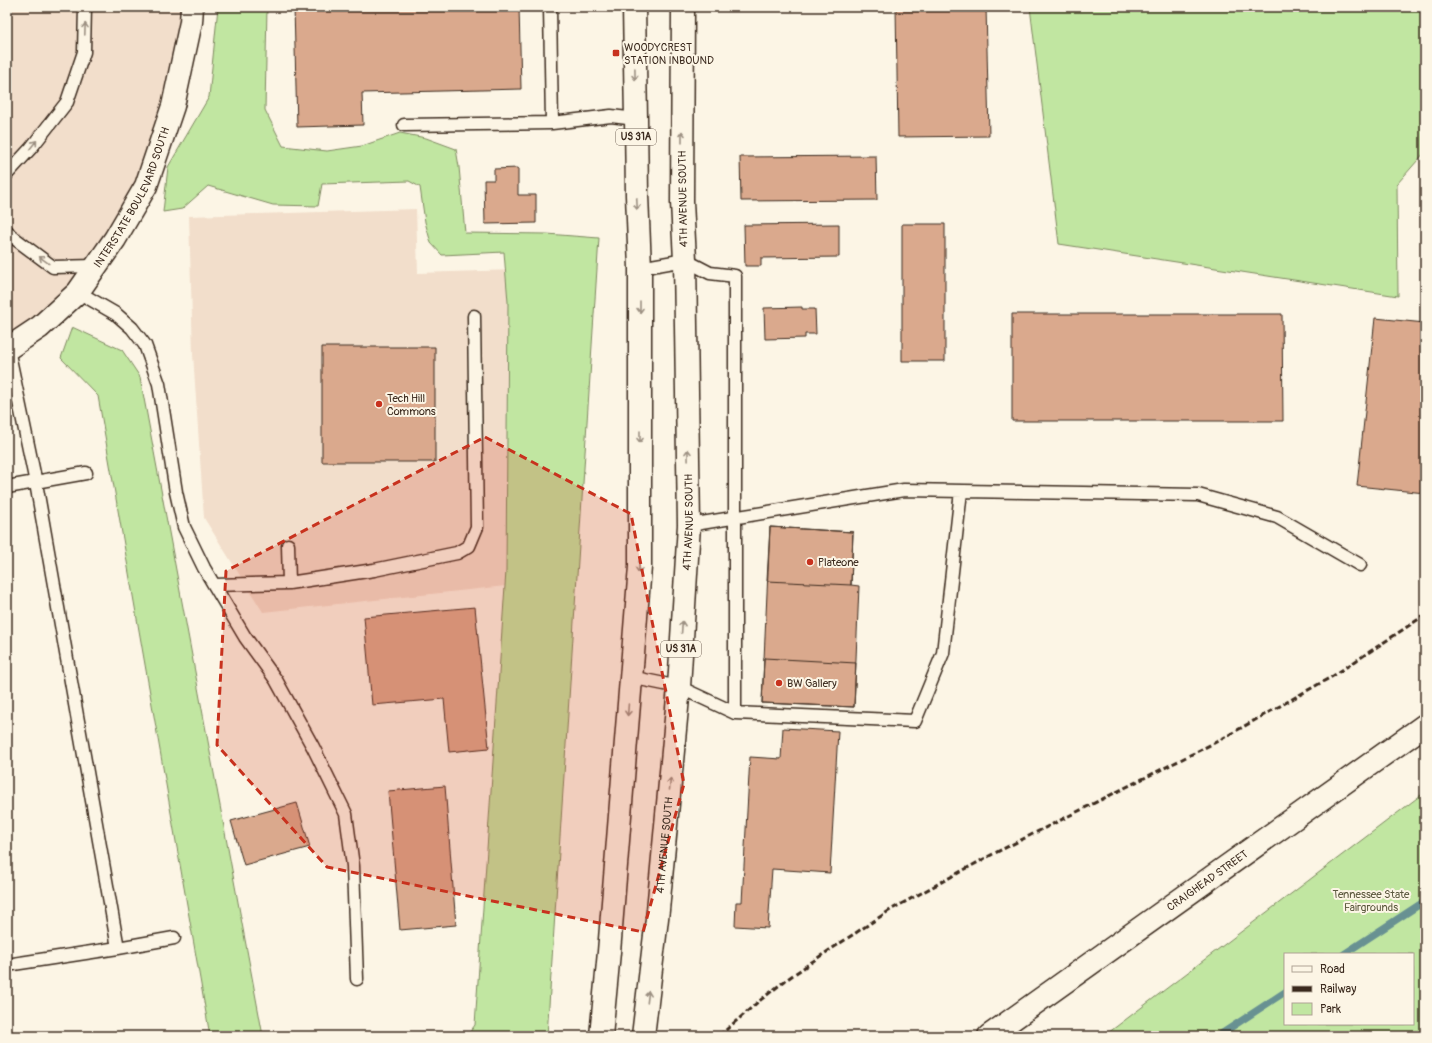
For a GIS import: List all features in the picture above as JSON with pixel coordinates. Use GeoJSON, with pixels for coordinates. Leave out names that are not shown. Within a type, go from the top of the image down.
{"type":"FeatureCollection","features":[{"type":"Feature","properties":{"kind":"main road","name":"INTERSTATE BOULEVARD SOUTH"},"geometry":{"type":"LineString","coordinates":[[8,349],[40,327],[78,292],[115,239],[146,186],[173,106],[192,22],[192,7]]}},
{"type":"Feature","properties":{"kind":"main road","name":"US 31A"},"geometry":{"type":"LineString","coordinates":[[600,1036],[610,944],[630,677],[640,567],[640,268],[637,195],[634,7]]}},
{"type":"Feature","properties":{"kind":"main road","name":"4TH AVENUE SOUTH"},"geometry":{"type":"LineString","coordinates":[[643,1036],[658,910],[678,687],[689,525],[685,260],[682,202],[683,7]]}},
{"type":"Feature","properties":{"kind":"main road","name":"CRAIGHEAD STREET"},"geometry":{"type":"LineString","coordinates":[[989,1036],[1425,725]]}},
{"type":"Feature","properties":{"kind":"lane"},"geometry":{"type":"LineString","coordinates":[[7,174],[31,148],[67,102],[84,52],[86,7]]}},
{"type":"Feature","properties":{"kind":"lane"},"geometry":{"type":"LineString","coordinates":[[550,7],[552,123]]}},
{"type":"Feature","properties":{"kind":"lane"},"geometry":{"type":"LineString","coordinates":[[404,125],[552,123],[611,116],[636,119]]}},
{"type":"Feature","properties":{"kind":"lane"},"geometry":{"type":"LineString","coordinates":[[7,231],[10,235],[53,266],[95,266]]}},
{"type":"Feature","properties":{"kind":"lane"},"geometry":{"type":"LineString","coordinates":[[640,268],[685,260],[710,273],[735,276],[735,713]]}},
{"type":"Feature","properties":{"kind":"lane"},"geometry":{"type":"LineString","coordinates":[[78,292],[116,314],[132,328],[145,345],[159,384],[176,492],[184,527],[204,568],[245,638],[276,680],[313,747],[346,814],[354,866],[357,980]]}},
{"type":"Feature","properties":{"kind":"lane"},"geometry":{"type":"LineString","coordinates":[[214,585],[289,583],[374,570],[457,553],[469,546],[476,526],[474,316]]}},
{"type":"Feature","properties":{"kind":"lane"},"geometry":{"type":"LineString","coordinates":[[8,349],[36,483],[118,948]]}},
{"type":"Feature","properties":{"kind":"lane"},"geometry":{"type":"LineString","coordinates":[[7,487],[86,473]]}},
{"type":"Feature","properties":{"kind":"lane"},"geometry":{"type":"LineString","coordinates":[[689,525],[904,490],[1198,495],[1277,517],[1360,565]]}},
{"type":"Feature","properties":{"kind":"lane"},"geometry":{"type":"LineString","coordinates":[[630,677],[678,687],[735,713],[915,721],[944,653],[961,491]]}},
{"type":"Feature","properties":{"kind":"lane"},"geometry":{"type":"LineString","coordinates":[[288,545],[289,583]]}},
{"type":"Feature","properties":{"kind":"lane"},"geometry":{"type":"LineString","coordinates":[[7,965],[174,938]]}},
{"type":"Feature","properties":{"kind":"highlighted area"},"geometry":{"type":"Polygon","coordinates":[[[485,437],[631,514],[684,784],[643,932],[327,867],[217,745],[226,571],[485,437]]]}},
{"type":"Feature","properties":{"kind":"shaded area"},"geometry":{"type":"Polygon","coordinates":[[[7,7],[192,7],[173,106],[115,239],[7,349],[7,7]]]}},
{"type":"Feature","properties":{"kind":"shaded area"},"geometry":{"type":"Polygon","coordinates":[[[416,209],[418,273],[514,270],[525,584],[263,612],[204,518],[193,354],[189,216],[416,209]]]}},
{"type":"Feature","properties":{"kind":"green space"},"geometry":{"type":"Polygon","coordinates":[[[218,7],[267,7],[265,110],[283,146],[327,151],[362,146],[400,133],[426,138],[456,149],[465,233],[547,234],[599,238],[547,1036],[467,1036],[475,1025],[506,571],[508,302],[504,252],[442,255],[431,243],[425,222],[420,187],[409,181],[322,184],[318,206],[273,205],[208,186],[182,209],[163,212],[168,167],[209,97],[218,7]]]}},
{"type":"Feature","properties":{"kind":"green space"},"geometry":{"type":"Polygon","coordinates":[[[1030,7],[1425,7],[1425,152],[1397,184],[1398,296],[1059,244],[1030,7]]]}},
{"type":"Feature","properties":{"kind":"green space"},"geometry":{"type":"Polygon","coordinates":[[[72,327],[122,350],[140,377],[263,1036],[210,1036],[98,396],[61,358],[72,327]]]}},
{"type":"Feature","properties":{"kind":"green space","name":"Tennessee State Fairgrounds"},"geometry":{"type":"Polygon","coordinates":[[[1425,792],[1425,1036],[1104,1036],[1425,792]]]}},
{"type":"Feature","properties":{"kind":"building"},"geometry":{"type":"Polygon","coordinates":[[[294,7],[519,7],[521,89],[362,93],[363,125],[297,127],[294,7]]]}},
{"type":"Feature","properties":{"kind":"building"},"geometry":{"type":"Polygon","coordinates":[[[896,7],[986,7],[989,136],[898,137],[896,7]]]}},
{"type":"Feature","properties":{"kind":"building"},"geometry":{"type":"Polygon","coordinates":[[[876,156],[877,200],[741,201],[740,157],[876,156]]]}},
{"type":"Feature","properties":{"kind":"building"},"geometry":{"type":"Polygon","coordinates":[[[518,168],[518,195],[536,195],[536,223],[485,224],[484,180],[494,180],[494,169],[518,168]]]}},
{"type":"Feature","properties":{"kind":"building"},"geometry":{"type":"Polygon","coordinates":[[[839,224],[839,257],[761,258],[761,266],[745,266],[744,225],[839,224]]]}},
{"type":"Feature","properties":{"kind":"building"},"geometry":{"type":"Polygon","coordinates":[[[902,224],[945,224],[945,361],[902,361],[902,224]]]}},
{"type":"Feature","properties":{"kind":"building"},"geometry":{"type":"Polygon","coordinates":[[[802,307],[802,309],[815,309],[816,334],[805,334],[805,338],[765,339],[764,308],[802,307]]]}},
{"type":"Feature","properties":{"kind":"building"},"geometry":{"type":"Polygon","coordinates":[[[1012,314],[1282,314],[1283,421],[1012,421],[1012,314]]]}},
{"type":"Feature","properties":{"kind":"building"},"geometry":{"type":"Polygon","coordinates":[[[1375,318],[1425,323],[1425,493],[1357,486],[1375,318]]]}},
{"type":"Feature","properties":{"kind":"building","name":"Tech Hill Commons"},"geometry":{"type":"Polygon","coordinates":[[[322,347],[435,347],[435,462],[322,462],[322,347]]]}},
{"type":"Feature","properties":{"kind":"building"},"geometry":{"type":"Polygon","coordinates":[[[770,527],[853,532],[851,585],[859,586],[854,707],[762,703],[770,527]]]}},
{"type":"Feature","properties":{"kind":"building"},"geometry":{"type":"Polygon","coordinates":[[[770,527],[853,532],[851,585],[767,581],[770,527]]]}},
{"type":"Feature","properties":{"kind":"building"},"geometry":{"type":"Polygon","coordinates":[[[475,607],[489,748],[449,752],[444,699],[372,705],[364,617],[475,607]]]}},
{"type":"Feature","properties":{"kind":"building"},"geometry":{"type":"Polygon","coordinates":[[[764,658],[856,663],[854,707],[762,703],[764,658]]]}},
{"type":"Feature","properties":{"kind":"building"},"geometry":{"type":"Polygon","coordinates":[[[783,728],[838,731],[830,873],[772,869],[768,928],[735,926],[736,902],[742,902],[750,757],[781,759],[783,728]]]}},
{"type":"Feature","properties":{"kind":"building"},"geometry":{"type":"Polygon","coordinates":[[[445,786],[456,925],[400,930],[388,791],[445,786]]]}},
{"type":"Feature","properties":{"kind":"building"},"geometry":{"type":"Polygon","coordinates":[[[297,803],[310,847],[244,865],[231,821],[297,803]]]}},
{"type":"Feature","properties":{"kind":"waterway"},"geometry":{"type":"LineString","coordinates":[[1346,953],[1425,901]]}},
{"type":"Feature","properties":{"kind":"waterway"},"geometry":{"type":"LineString","coordinates":[[1218,1036],[1284,993]]}},
{"type":"Feature","properties":{"kind":"railway"},"geometry":{"type":"LineString","coordinates":[[719,1036],[786,980],[892,909],[993,854],[1218,741],[1333,676],[1425,615]]}},
{"type":"Feature","properties":{"kind":"place","name":"WOODYCREST STATION INBOUND"},"geometry":{"type":"Point","coordinates":[616,53]}},
{"type":"Feature","properties":{"kind":"place","name":"Tech Hill Commons"},"geometry":{"type":"Point","coordinates":[379,404]}},
{"type":"Feature","properties":{"kind":"place","name":"Plateone"},"geometry":{"type":"Point","coordinates":[810,562]}},
{"type":"Feature","properties":{"kind":"place","name":"BW Gallery"},"geometry":{"type":"Point","coordinates":[779,683]}}]}
